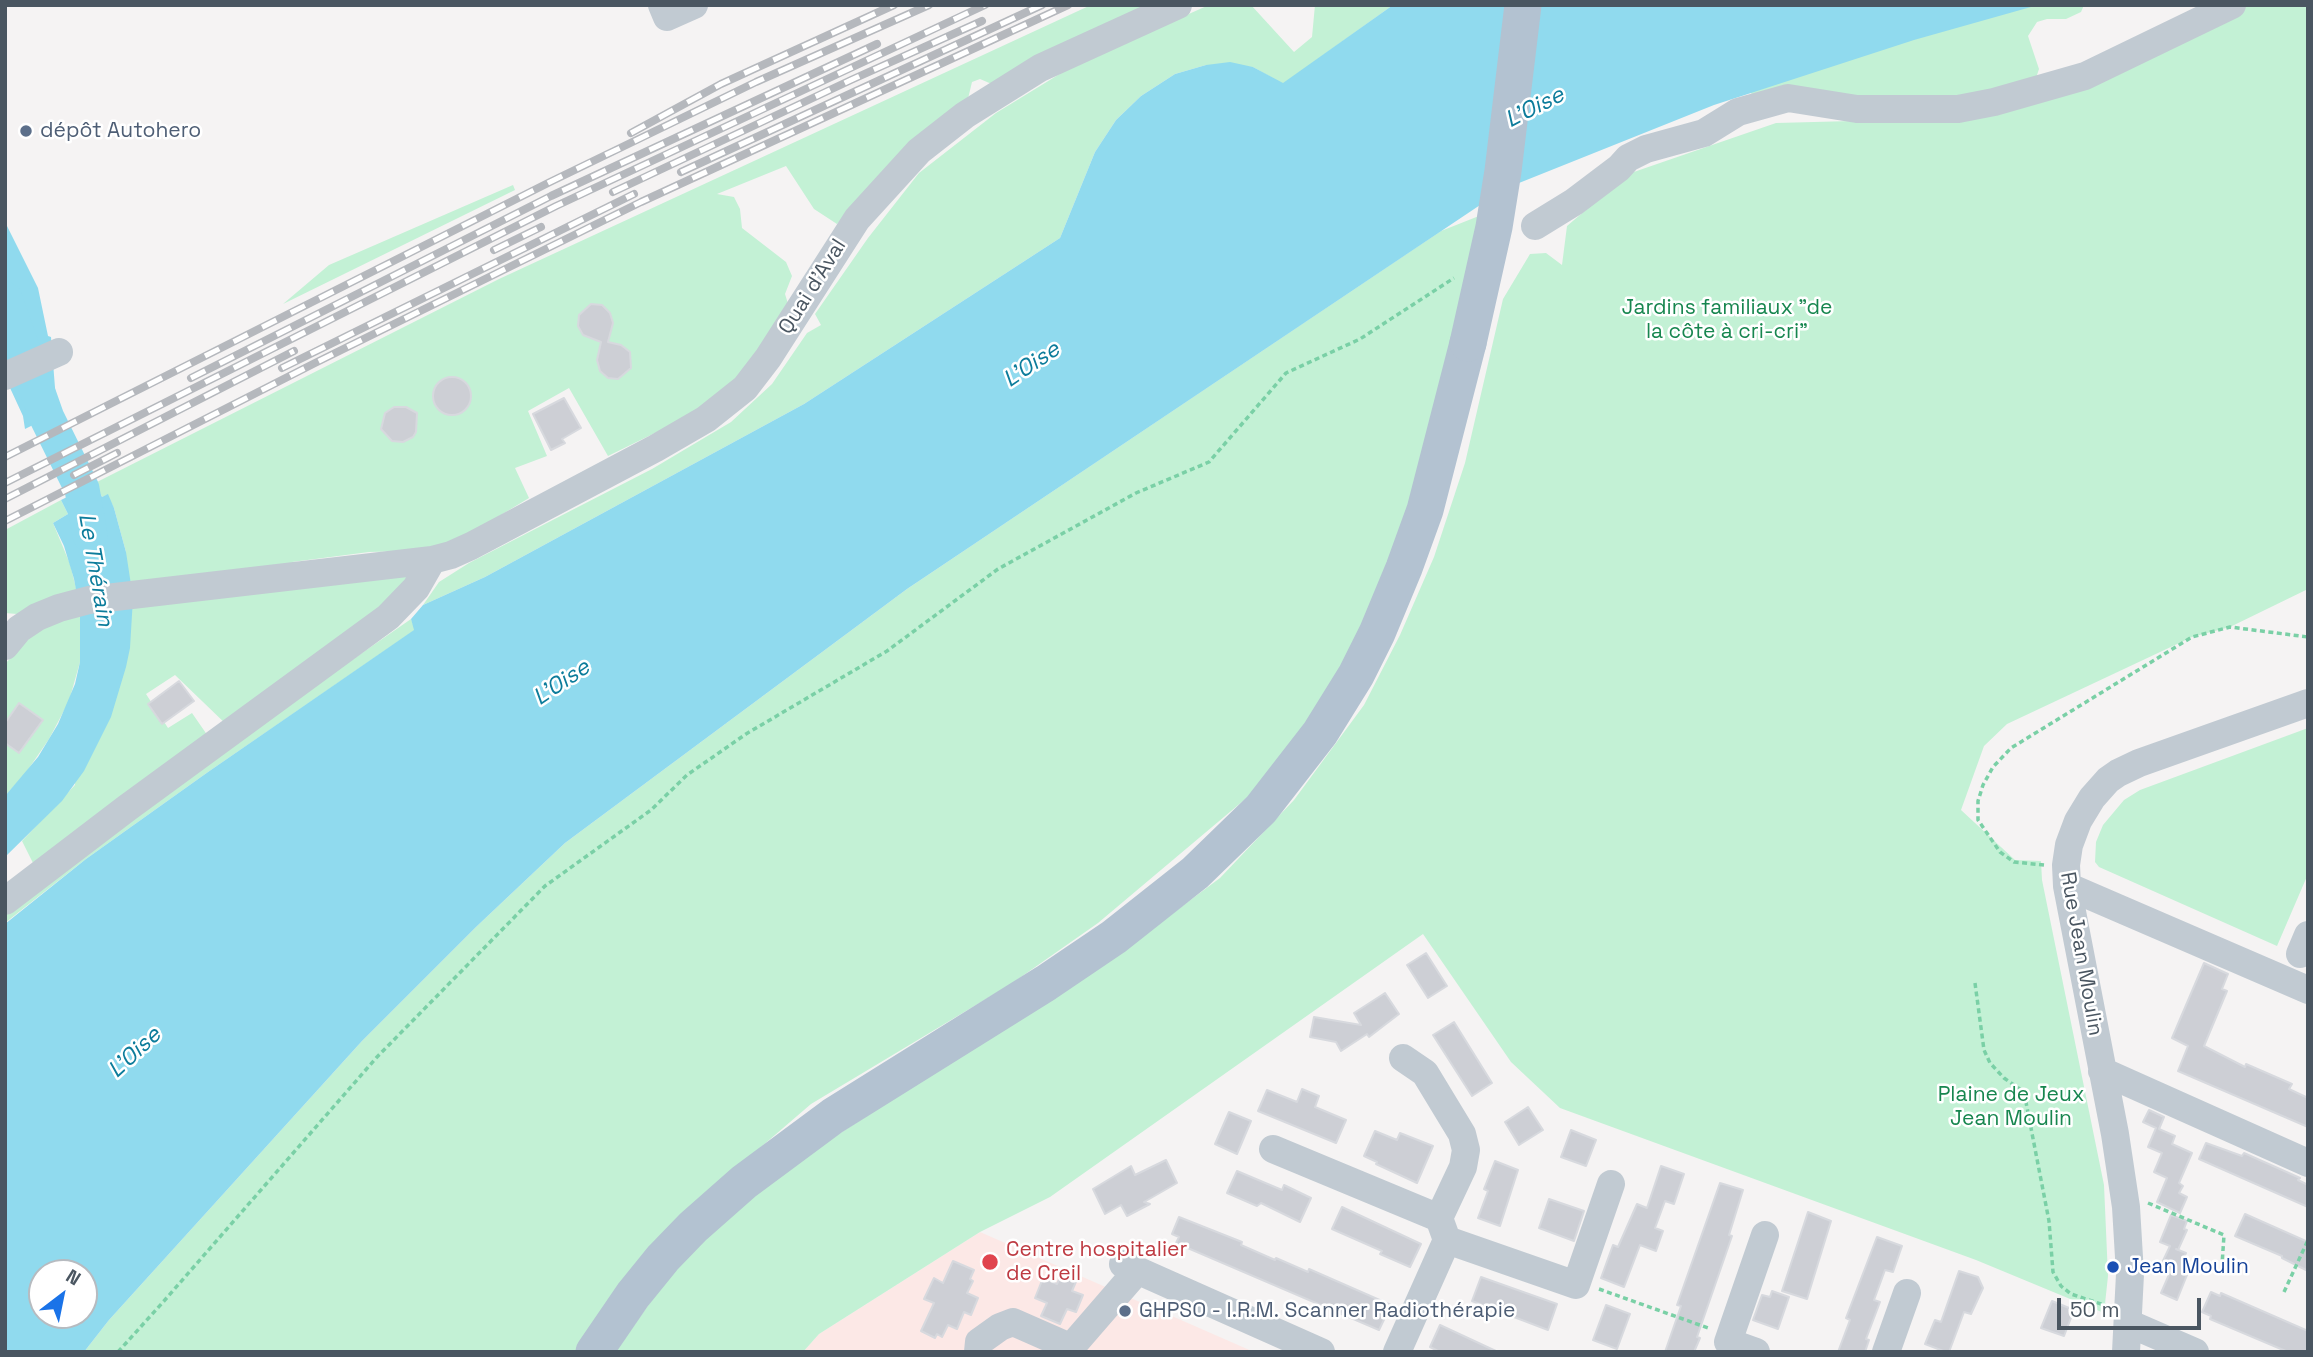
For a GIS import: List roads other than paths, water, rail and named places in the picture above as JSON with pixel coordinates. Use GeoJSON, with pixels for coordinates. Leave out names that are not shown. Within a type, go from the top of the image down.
{"type":"FeatureCollection","features":[{"type":"Feature","properties":{"kind":"main road"},"geometry":{"type":"LineString","coordinates":[[594,1352],[633,1295],[663,1258],[701,1220],[752,1176],[833,1116],[1056,977],[1114,937],[1195,873],[1261,809],[1289,775],[1333,712],[1356,675],[1386,613],[1425,510],[1489,250],[1503,171],[1522,5]]}},
{"type":"Feature","properties":{"kind":"street"},"geometry":{"type":"LineString","coordinates":[[662,5],[667,17],[694,5]]}},
{"type":"Feature","properties":{"kind":"street","name":"Quai d'Aval"},"geometry":{"type":"LineString","coordinates":[[6,645],[19,629],[37,617],[76,603],[436,559],[471,547],[656,448],[738,395],[760,370],[857,219],[919,152],[965,115],[1029,75],[1068,54],[1178,5]]}},
{"type":"Feature","properties":{"kind":"street"},"geometry":{"type":"LineString","coordinates":[[1535,226],[1583,195],[1628,158],[1646,149],[1704,133],[1738,112],[1788,98],[1857,109],[1958,109],[1994,102],[2085,76],[2232,5]]}},
{"type":"Feature","properties":{"kind":"street"},"geometry":{"type":"LineString","coordinates":[[5,376],[59,352]]}},
{"type":"Feature","properties":{"kind":"street"},"geometry":{"type":"LineString","coordinates":[[5,901],[388,617],[416,589],[436,559]]}},
{"type":"Feature","properties":{"kind":"street","name":"Rue Jean Moulin"},"geometry":{"type":"LineString","coordinates":[[2126,1352],[2129,1255],[2124,1192],[2066,875],[2073,831],[2084,810],[2101,788],[2118,773],[2138,763],[2308,703]]}},
{"type":"Feature","properties":{"kind":"street"},"geometry":{"type":"LineString","coordinates":[[2066,875],[2308,990]]}},
{"type":"Feature","properties":{"kind":"street"},"geometry":{"type":"LineString","coordinates":[[1397,1352],[1443,1229],[1466,1150],[1465,1142],[1425,1073],[1403,1058]]}},
{"type":"Feature","properties":{"kind":"street"},"geometry":{"type":"LineString","coordinates":[[2102,1071],[2308,1163]]}},
{"type":"Feature","properties":{"kind":"street"},"geometry":{"type":"LineString","coordinates":[[1273,1149],[1443,1229],[1576,1285],[1611,1184]]}},
{"type":"Feature","properties":{"kind":"street"},"geometry":{"type":"LineString","coordinates":[[1756,1352],[1728,1342],[1765,1235]]}},
{"type":"Feature","properties":{"kind":"street"},"geometry":{"type":"LineString","coordinates":[[978,1352],[979,1342],[1000,1327],[1013,1322],[1069,1350],[1130,1268],[1321,1352]]}},
{"type":"Feature","properties":{"kind":"street"},"geometry":{"type":"LineString","coordinates":[[1886,1352],[1907,1293]]}},
{"type":"Feature","properties":{"kind":"street"},"geometry":{"type":"LineString","coordinates":[[2128,1318],[2195,1352]]}},
{"type":"Feature","properties":{"kind":"water","name":"L'Oise"},"geometry":{"type":"Polygon","coordinates":[[[1393,5],[2038,5],[1914,40],[1714,105],[1504,189],[907,589],[565,843],[362,1041],[109,1320],[84,1352],[5,1352],[5,924],[86,859],[414,630],[411,619],[423,605],[485,577],[804,404],[1060,238],[1095,152],[1116,120],[1141,96],[1175,74],[1206,65],[1230,62],[1253,67],[1283,83],[1393,5]]]}},
{"type":"Feature","properties":{"kind":"water"},"geometry":{"type":"Polygon","coordinates":[[[5,222],[38,288],[48,336],[51,337],[57,413],[25,429],[23,416],[5,377],[5,222]]]}},
{"type":"Feature","properties":{"kind":"water"},"geometry":{"type":"Polygon","coordinates":[[[95,483],[102,497],[108,494],[126,552],[133,598],[126,667],[111,717],[84,771],[62,801],[5,857],[5,796],[38,757],[58,724],[75,684],[80,662],[80,611],[74,579],[64,546],[53,523],[68,514],[61,500],[95,483]]]}},
{"type":"Feature","properties":{"kind":"waterway","name":"Le Thérain"},"geometry":{"type":"LineString","coordinates":[[5,299],[47,418],[82,489],[90,535]]}},
{"type":"Feature","properties":{"kind":"railway"},"geometry":{"type":"LineString","coordinates":[[631,133],[721,84],[894,5]]}},
{"type":"Feature","properties":{"kind":"railway"},"geometry":{"type":"LineString","coordinates":[[5,457],[550,182],[756,82],[929,5]]}},
{"type":"Feature","properties":{"kind":"railway"},"geometry":{"type":"LineString","coordinates":[[5,483],[556,206],[985,5]]}},
{"type":"Feature","properties":{"kind":"railway"},"geometry":{"type":"LineString","coordinates":[[681,172],[1042,5]]}},
{"type":"Feature","properties":{"kind":"railway"},"geometry":{"type":"LineString","coordinates":[[5,521],[315,363],[641,202],[1068,5]]}},
{"type":"Feature","properties":{"kind":"railway"},"geometry":{"type":"LineString","coordinates":[[613,192],[982,21]]}},
{"type":"Feature","properties":{"kind":"railway"},"geometry":{"type":"LineString","coordinates":[[191,378],[551,196],[877,44]]}},
{"type":"Feature","properties":{"kind":"railway"},"geometry":{"type":"LineString","coordinates":[[282,368],[634,194]]}},
{"type":"Feature","properties":{"kind":"railway"},"geometry":{"type":"LineString","coordinates":[[494,250],[541,227]]}},
{"type":"Feature","properties":{"kind":"railway"},"geometry":{"type":"LineString","coordinates":[[5,499],[294,351]]}},
{"type":"Feature","properties":{"kind":"railway"},"geometry":{"type":"LineString","coordinates":[[74,475],[117,453]]}},
{"type":"Feature","properties":{"kind":"place","name":"dépôt Autohero"},"geometry":{"type":"Point","coordinates":[26,131]}},
{"type":"Feature","properties":{"kind":"place","name":"Centre hospitalier de Creil"},"geometry":{"type":"Point","coordinates":[990,1262]}},
{"type":"Feature","properties":{"kind":"place","name":"Jean Moulin"},"geometry":{"type":"Point","coordinates":[2113,1267]}},
{"type":"Feature","properties":{"kind":"place","name":"GHPSO - I.R.M. Scanner Radiothérapie"},"geometry":{"type":"Point","coordinates":[1125,1311]}},
{"type":"Feature","properties":{"kind":"park label","name":"Jardins familiaux \"de la côte à cri-cri\""},"geometry":{"type":"Point","coordinates":[1727,320]}},
{"type":"Feature","properties":{"kind":"park label","name":"Plaine de Jeux Jean Moulin"},"geometry":{"type":"Point","coordinates":[2011,1107]}}]}
